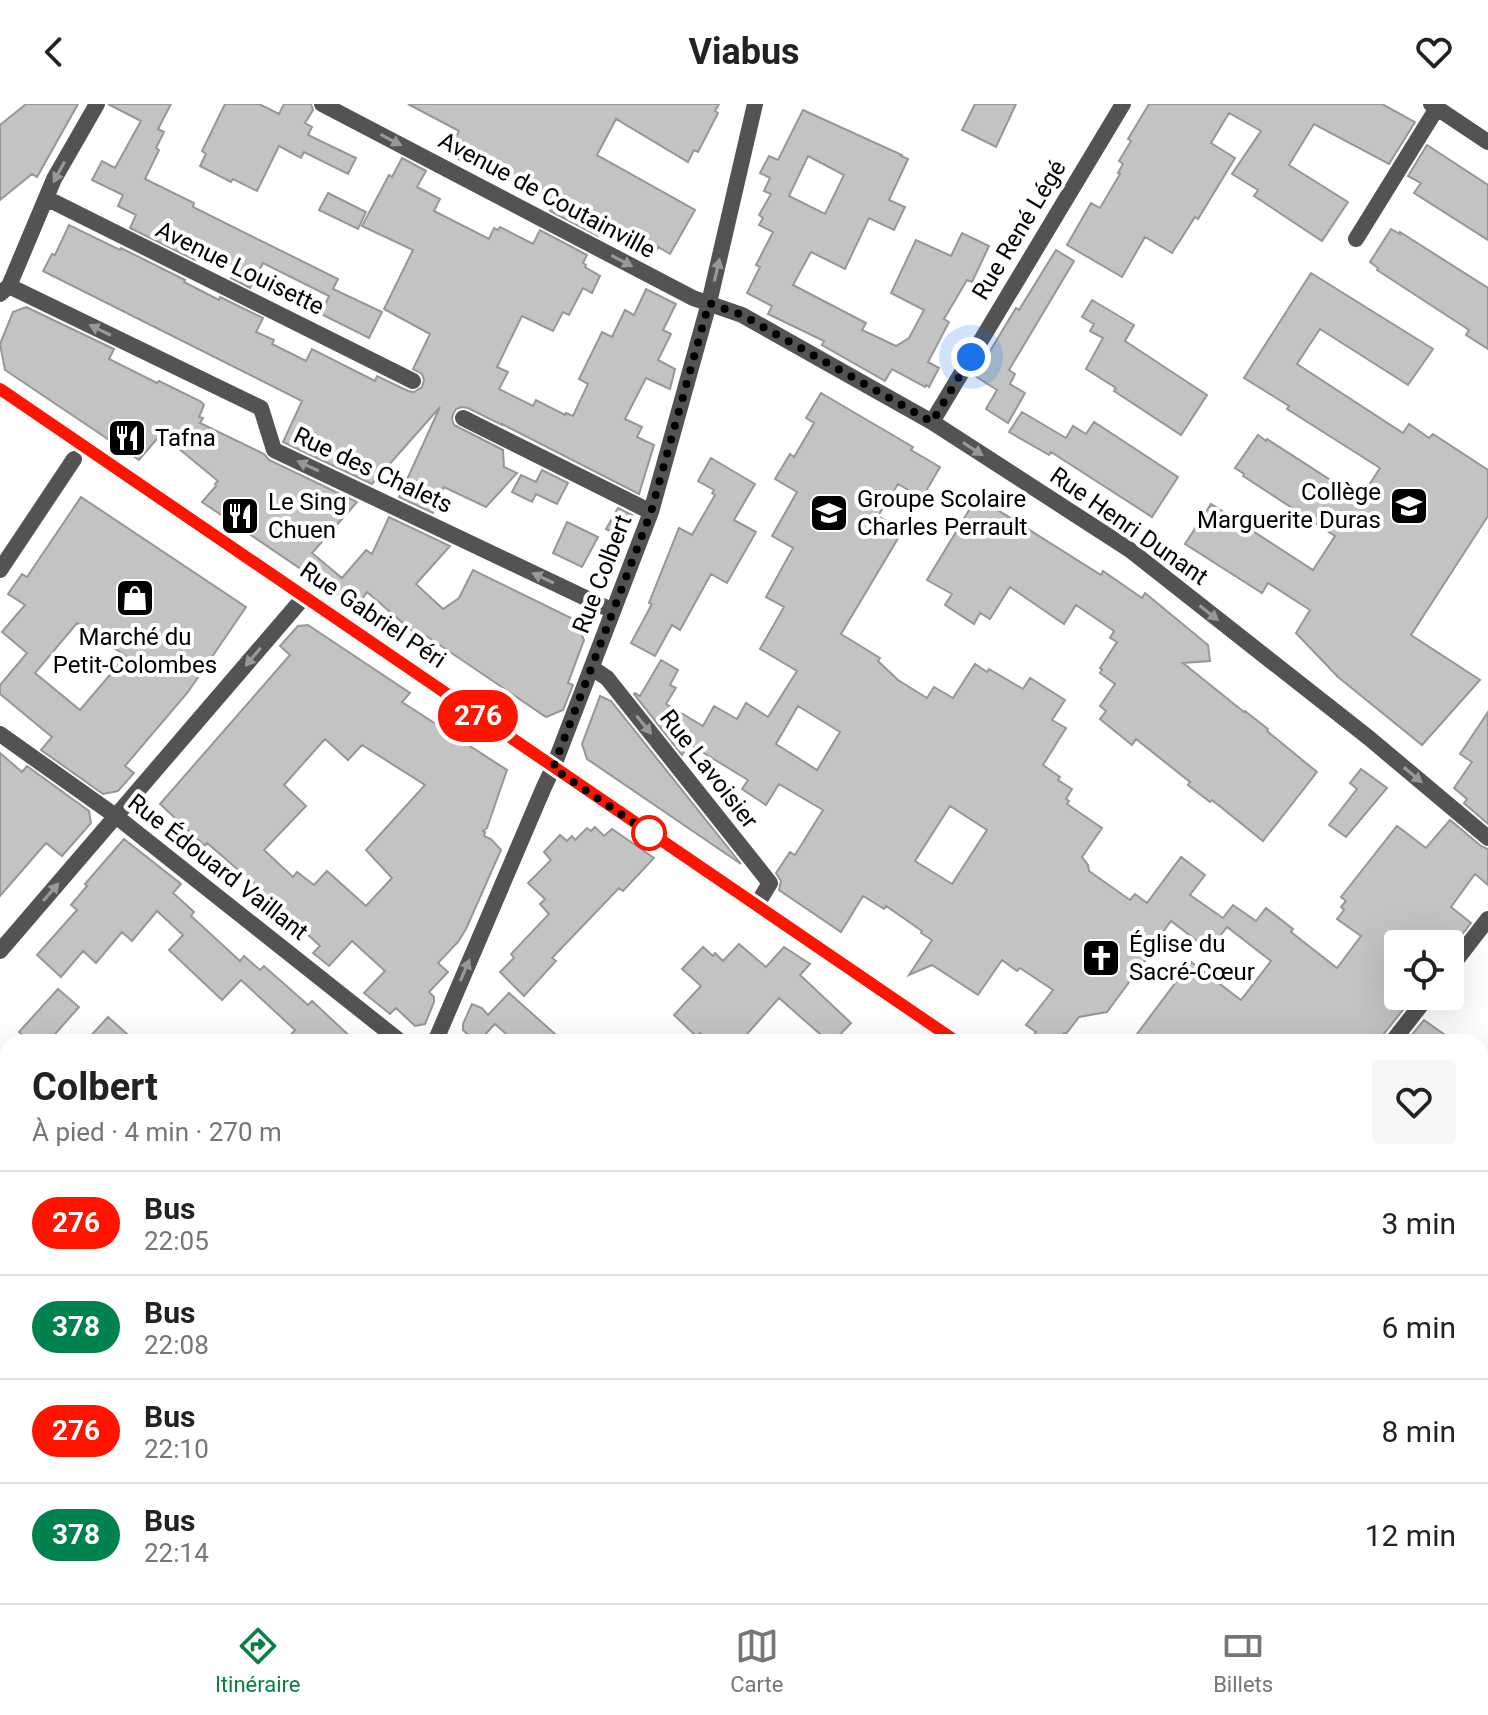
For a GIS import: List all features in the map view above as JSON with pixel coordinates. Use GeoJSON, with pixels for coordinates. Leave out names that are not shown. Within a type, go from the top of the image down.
{"type":"FeatureCollection","features":[{"type":"Feature","properties":{"kind":"main road","name":"Rue Gabriel Péri"},"geometry":{"type":"LineString","coordinates":[[0,389],[945,1034]]}},
{"type":"Feature","properties":{"kind":"street"},"geometry":{"type":"LineString","coordinates":[[5,290],[54,179],[97,104]]}},
{"type":"Feature","properties":{"kind":"street","name":"Avenue de Coutainville"},"geometry":{"type":"LineString","coordinates":[[322,104],[693,298],[709,303]]}},
{"type":"Feature","properties":{"kind":"street","name":"Rue Colbert"},"geometry":{"type":"LineString","coordinates":[[438,1034],[553,768],[651,512],[709,303],[755,104]]}},
{"type":"Feature","properties":{"kind":"street","name":"Rue René Légé"},"geometry":{"type":"LineString","coordinates":[[932,422],[1123,104]]}},
{"type":"Feature","properties":{"kind":"street"},"geometry":{"type":"LineString","coordinates":[[1356,239],[1434,106],[1488,142]]}},
{"type":"Feature","properties":{"kind":"street","name":"Avenue Louisette"},"geometry":{"type":"LineString","coordinates":[[46,198],[413,381]]}},
{"type":"Feature","properties":{"kind":"street","name":"Rue des Chalets"},"geometry":{"type":"LineString","coordinates":[[5,290],[261,408],[274,450],[613,611]]}},
{"type":"Feature","properties":{"kind":"street","name":"Rue Henri Dunant"},"geometry":{"type":"LineString","coordinates":[[709,303],[742,315],[932,422],[1130,550],[1369,738],[1488,838]]}},
{"type":"Feature","properties":{"kind":"street"},"geometry":{"type":"LineString","coordinates":[[463,418],[651,512]]}},
{"type":"Feature","properties":{"kind":"street"},"geometry":{"type":"LineString","coordinates":[[0,570],[74,459]]}},
{"type":"Feature","properties":{"kind":"street"},"geometry":{"type":"LineString","coordinates":[[0,951],[304,597]]}},
{"type":"Feature","properties":{"kind":"street","name":"Rue Lavoisier"},"geometry":{"type":"LineString","coordinates":[[592,668],[607,678],[770,883],[756,906]]}},
{"type":"Feature","properties":{"kind":"street","name":"Rue Édouard Vaillant"},"geometry":{"type":"LineString","coordinates":[[0,734],[117,817],[391,1034]]}},
{"type":"Feature","properties":{"kind":"street"},"geometry":{"type":"LineString","coordinates":[[1464,950],[1488,919]]}},
{"type":"Feature","properties":{"kind":"street"},"geometry":{"type":"LineString","coordinates":[[1398,1034],[1417,1010]]}},
{"type":"Feature","properties":{"kind":"building"},"geometry":{"type":"Polygon","coordinates":[[[26,104],[78,104],[37,177],[32,174],[0,200],[0,125],[26,104]]]}},
{"type":"Feature","properties":{"kind":"building"},"geometry":{"type":"Polygon","coordinates":[[[108,104],[171,104],[158,129],[164,132],[145,179],[194,203],[193,207],[338,279],[333,289],[382,312],[369,338],[321,314],[329,296],[263,263],[250,288],[231,278],[237,267],[200,250],[195,260],[130,228],[136,215],[118,206],[123,195],[92,180],[102,161],[115,168],[141,121],[108,104]]]}},
{"type":"Feature","properties":{"kind":"building"},"geometry":{"type":"Polygon","coordinates":[[[225,104],[259,104],[279,114],[284,104],[311,104],[313,110],[305,123],[312,127],[308,135],[356,158],[348,174],[304,152],[301,158],[279,146],[257,191],[233,179],[231,182],[200,166],[206,154],[202,151],[225,104]]]}},
{"type":"Feature","properties":{"kind":"building"},"geometry":{"type":"Polygon","coordinates":[[[408,104],[719,104],[715,111],[718,113],[698,152],[694,150],[688,162],[616,119],[597,155],[695,210],[670,254],[658,247],[655,253],[605,225],[598,236],[550,211],[551,208],[545,205],[549,198],[493,167],[489,175],[447,153],[459,131],[408,104]]]}},
{"type":"Feature","properties":{"kind":"building"},"geometry":{"type":"Polygon","coordinates":[[[975,104],[1016,104],[996,147],[962,130],[975,104]]]}},
{"type":"Feature","properties":{"kind":"building"},"geometry":{"type":"Polygon","coordinates":[[[1149,104],[1382,104],[1415,122],[1389,164],[1314,124],[1289,165],[1348,202],[1322,241],[1254,196],[1258,190],[1232,174],[1261,131],[1229,113],[1211,143],[1235,158],[1198,219],[1195,217],[1172,253],[1145,237],[1122,277],[1067,245],[1091,203],[1100,208],[1120,174],[1123,164],[1119,161],[1131,141],[1128,139],[1149,104]]]}},
{"type":"Feature","properties":{"kind":"building"},"geometry":{"type":"Polygon","coordinates":[[[803,110],[908,159],[889,200],[905,207],[894,230],[869,218],[845,269],[811,252],[793,285],[866,323],[862,330],[896,346],[909,338],[924,310],[891,293],[916,240],[951,256],[962,233],[989,246],[972,282],[967,280],[944,319],[949,322],[928,362],[939,368],[929,387],[892,369],[885,381],[822,345],[824,341],[768,314],[772,306],[747,293],[760,267],[756,265],[773,232],[759,225],[763,218],[759,215],[771,194],[764,191],[770,178],[760,173],[769,156],[778,160],[803,110]],[[808,156],[789,196],[825,214],[844,175],[808,156]]]}},
{"type":"Feature","properties":{"kind":"building"},"geometry":{"type":"Polygon","coordinates":[[[1427,145],[1488,185],[1488,240],[1414,193],[1421,183],[1408,176],[1427,145]]]}},
{"type":"Feature","properties":{"kind":"building"},"geometry":{"type":"Polygon","coordinates":[[[402,158],[426,171],[417,187],[440,199],[434,211],[489,239],[494,228],[498,230],[500,227],[533,244],[540,230],[587,255],[583,263],[585,267],[600,276],[592,293],[583,288],[569,315],[563,312],[553,331],[522,316],[497,367],[508,372],[499,389],[533,406],[536,400],[573,416],[588,384],[579,379],[602,332],[612,337],[625,310],[634,315],[646,289],[676,304],[663,330],[671,334],[658,360],[675,369],[670,389],[646,378],[625,419],[642,427],[637,437],[654,445],[639,494],[462,407],[453,414],[454,425],[503,450],[504,467],[517,473],[486,507],[444,487],[433,513],[399,497],[440,407],[372,484],[283,442],[302,401],[43,271],[52,254],[55,255],[69,225],[185,280],[219,300],[220,297],[263,318],[256,332],[306,361],[312,349],[375,381],[377,376],[414,392],[422,387],[424,380],[422,374],[413,369],[430,334],[384,309],[413,250],[362,226],[389,175],[392,177],[402,158]]]}},
{"type":"Feature","properties":{"kind":"building"},"geometry":{"type":"Polygon","coordinates":[[[328,193],[366,212],[358,229],[319,210],[328,193]]]}},
{"type":"Feature","properties":{"kind":"building"},"geometry":{"type":"Polygon","coordinates":[[[1391,229],[1488,288],[1488,349],[1466,335],[1469,330],[1377,270],[1370,262],[1391,229]]]}},
{"type":"Feature","properties":{"kind":"building"},"geometry":{"type":"Polygon","coordinates":[[[1056,250],[1074,261],[1009,370],[1015,374],[1010,384],[1025,393],[1008,423],[986,409],[997,390],[975,376],[1056,250]]]}},
{"type":"Feature","properties":{"kind":"building"},"geometry":{"type":"Polygon","coordinates":[[[1311,273],[1433,349],[1408,385],[1320,329],[1297,364],[1403,433],[1409,424],[1429,438],[1433,434],[1488,470],[1488,516],[1411,635],[1480,680],[1422,745],[1338,677],[1296,633],[1310,610],[1268,583],[1262,593],[1185,544],[1211,504],[1313,570],[1335,536],[1235,468],[1258,435],[1360,499],[1380,468],[1244,378],[1311,273]]]}},
{"type":"Feature","properties":{"kind":"building"},"geometry":{"type":"Polygon","coordinates":[[[1092,300],[1134,325],[1125,341],[1207,395],[1181,435],[1086,369],[1103,338],[1090,331],[1094,324],[1082,317],[1092,300]]]}},
{"type":"Feature","properties":{"kind":"building"},"geometry":{"type":"Polygon","coordinates":[[[26,307],[114,349],[109,359],[200,401],[204,405],[200,423],[357,502],[312,553],[342,578],[366,550],[372,554],[389,517],[450,546],[416,584],[443,609],[459,598],[473,570],[575,620],[584,640],[568,683],[573,685],[563,710],[546,717],[422,633],[419,637],[367,592],[357,607],[202,502],[218,481],[161,434],[139,460],[5,370],[0,344],[13,312],[26,307]]]}},
{"type":"Feature","properties":{"kind":"building"},"geometry":{"type":"Polygon","coordinates":[[[821,393],[913,447],[911,450],[940,467],[922,498],[898,484],[878,516],[903,530],[841,634],[880,658],[878,661],[898,680],[927,698],[934,687],[953,698],[975,664],[1023,689],[1030,678],[1065,700],[1052,720],[1066,728],[1043,765],[1072,789],[1066,799],[1069,801],[1067,804],[1102,828],[1082,857],[1089,871],[1130,900],[1135,894],[1147,903],[1181,857],[1205,875],[1190,895],[1223,918],[1233,905],[1256,921],[1266,908],[1337,968],[1361,936],[1337,919],[1346,901],[1341,897],[1397,826],[1426,848],[1450,820],[1488,849],[1488,885],[1475,874],[1451,907],[1471,923],[1464,932],[1384,930],[1384,1010],[1403,1010],[1384,1034],[1137,1034],[1191,962],[1241,1000],[1271,961],[1227,927],[1209,950],[1171,921],[1107,1012],[1079,1017],[1066,1034],[1035,1034],[1026,1025],[1053,990],[1020,968],[1017,971],[1002,960],[978,995],[932,965],[909,975],[932,940],[886,906],[884,909],[863,896],[841,932],[779,890],[781,881],[776,873],[790,852],[795,855],[823,810],[779,784],[766,805],[742,789],[748,780],[689,744],[682,755],[634,694],[640,696],[661,660],[678,670],[670,685],[676,688],[666,704],[703,726],[714,706],[737,719],[746,703],[768,717],[797,671],[760,649],[784,607],[766,597],[793,548],[772,536],[797,492],[775,479],[790,454],[794,457],[814,423],[806,418],[821,393]],[[798,706],[776,744],[817,770],[840,732],[798,706]],[[950,806],[915,861],[952,884],[987,830],[950,806]]]}},
{"type":"Feature","properties":{"kind":"building"},"geometry":{"type":"Polygon","coordinates":[[[1022,412],[1066,438],[1073,426],[1086,434],[1094,422],[1178,477],[1152,517],[1051,452],[1049,455],[1009,432],[1022,412]]]}},
{"type":"Feature","properties":{"kind":"building"},"geometry":{"type":"Polygon","coordinates":[[[711,458],[755,484],[734,520],[756,532],[727,583],[711,574],[680,630],[672,625],[655,656],[631,643],[652,604],[649,603],[679,528],[692,535],[715,495],[712,493],[714,490],[698,481],[711,458]]]}},
{"type":"Feature","properties":{"kind":"building"},"geometry":{"type":"Polygon","coordinates":[[[542,470],[568,483],[557,504],[536,494],[532,502],[512,492],[521,475],[536,482],[542,470]]]}},
{"type":"Feature","properties":{"kind":"building"},"geometry":{"type":"Polygon","coordinates":[[[81,497],[246,607],[188,692],[125,766],[134,773],[118,791],[103,794],[41,750],[52,737],[0,694],[0,685],[27,653],[2,632],[25,605],[8,594],[22,574],[27,577],[81,497]],[[77,623],[35,673],[80,710],[126,656],[77,623]]]}},
{"type":"Feature","properties":{"kind":"building"},"geometry":{"type":"Polygon","coordinates":[[[977,497],[1101,575],[1103,571],[1142,598],[1145,593],[1208,645],[1210,661],[1183,663],[1268,729],[1317,772],[1263,841],[1188,785],[1190,782],[1136,739],[1132,745],[1100,719],[1106,711],[1100,706],[1115,684],[1100,673],[1100,668],[1117,642],[1110,638],[1114,631],[1076,605],[1064,624],[1010,587],[990,619],[980,613],[974,624],[945,605],[952,594],[927,580],[977,497]]]}},
{"type":"Feature","properties":{"kind":"building"},"geometry":{"type":"Polygon","coordinates":[[[618,508],[632,515],[623,538],[606,529],[618,508]]]}},
{"type":"Feature","properties":{"kind":"building"},"geometry":{"type":"Polygon","coordinates":[[[567,522],[598,537],[582,567],[553,553],[567,522]]]}},
{"type":"Feature","properties":{"kind":"building"},"geometry":{"type":"Polygon","coordinates":[[[308,625],[410,693],[402,702],[507,770],[487,828],[483,831],[484,836],[501,850],[466,929],[438,963],[448,972],[429,992],[434,1002],[425,1024],[415,1026],[396,1008],[390,1014],[364,993],[385,971],[352,941],[329,966],[313,953],[320,946],[243,874],[207,843],[205,846],[160,804],[290,655],[280,646],[298,626],[308,625]],[[325,739],[284,785],[306,806],[264,850],[293,877],[297,872],[314,885],[327,871],[366,906],[392,878],[366,850],[425,785],[362,745],[348,760],[325,739]]]}},
{"type":"Feature","properties":{"kind":"building"},"geometry":{"type":"Polygon","coordinates":[[[600,696],[611,701],[741,864],[587,759],[582,744],[600,696]]]}},
{"type":"Feature","properties":{"kind":"building"},"geometry":{"type":"Polygon","coordinates":[[[1488,712],[1488,824],[1464,803],[1467,799],[1454,788],[1472,762],[1460,754],[1488,712]]]}},
{"type":"Feature","properties":{"kind":"building"},"geometry":{"type":"Polygon","coordinates":[[[0,753],[22,772],[27,766],[89,811],[91,823],[62,856],[46,843],[0,896],[0,753]]]}},
{"type":"Feature","properties":{"kind":"building"},"geometry":{"type":"Polygon","coordinates":[[[1361,769],[1387,788],[1346,837],[1329,825],[1357,789],[1350,783],[1361,769]]]}},
{"type":"Feature","properties":{"kind":"building"},"geometry":{"type":"Polygon","coordinates":[[[595,827],[604,836],[612,829],[654,858],[623,891],[619,888],[552,958],[556,961],[524,996],[500,972],[514,958],[511,954],[549,914],[540,904],[545,899],[528,883],[551,860],[544,852],[560,835],[567,841],[572,836],[575,840],[587,828],[591,831],[595,827]]]}},
{"type":"Feature","properties":{"kind":"building"},"geometry":{"type":"Polygon","coordinates":[[[124,839],[181,884],[173,893],[194,912],[191,916],[240,961],[244,956],[260,970],[264,966],[308,1005],[312,1001],[347,1034],[292,1034],[295,1030],[241,980],[222,1000],[169,950],[183,935],[157,911],[132,941],[122,932],[96,963],[83,951],[61,977],[37,955],[77,910],[71,905],[87,886],[85,884],[124,839]]]}},
{"type":"Feature","properties":{"kind":"building"},"geometry":{"type":"Polygon","coordinates":[[[739,944],[766,967],[784,947],[810,964],[800,975],[851,1023],[841,1034],[820,1034],[779,998],[747,1034],[694,1034],[674,1015],[701,986],[682,969],[703,947],[723,961],[739,944]]]}},
{"type":"Feature","properties":{"kind":"building"},"geometry":{"type":"Polygon","coordinates":[[[58,989],[79,1007],[55,1034],[19,1032],[58,989]]]}},
{"type":"Feature","properties":{"kind":"building"},"geometry":{"type":"Polygon","coordinates":[[[509,993],[555,1034],[506,1034],[495,1024],[486,1034],[467,1034],[463,1030],[472,1004],[488,1015],[509,993]]]}},
{"type":"Feature","properties":{"kind":"building"},"geometry":{"type":"Polygon","coordinates":[[[108,1017],[127,1034],[92,1034],[108,1017]]]}},
{"type":"Feature","properties":{"kind":"building"},"geometry":{"type":"Polygon","coordinates":[[[1424,1020],[1444,1034],[1413,1034],[1424,1020]]]}},
{"type":"Feature","properties":{"kind":"bus line","name":"276"},"geometry":{"type":"LineString","coordinates":[[0,389],[945,1034]]}},
{"type":"Feature","properties":{"kind":"place","name":"Tafna"},"geometry":{"type":"Point","coordinates":[127,438]}},
{"type":"Feature","properties":{"kind":"place","name":"Collège Marguerite Duras"},"geometry":{"type":"Point","coordinates":[1409,506]}},
{"type":"Feature","properties":{"kind":"place","name":"Groupe Scolaire Charles Perrault"},"geometry":{"type":"Point","coordinates":[829,513]}},
{"type":"Feature","properties":{"kind":"place","name":"Le Sing Chuen"},"geometry":{"type":"Point","coordinates":[240,516]}},
{"type":"Feature","properties":{"kind":"place","name":"Marché du Petit-Colombes"},"geometry":{"type":"Point","coordinates":[135,598]}},
{"type":"Feature","properties":{"kind":"place","name":"Église du Sacré-Cœur"},"geometry":{"type":"Point","coordinates":[1101,958]}},
{"type":"Feature","properties":{"kind":"route"},"geometry":{"type":"LineString","coordinates":[[649,833],[653,836],[553,768],[651,512],[709,303],[742,315],[932,422],[971,357]]}}]}
